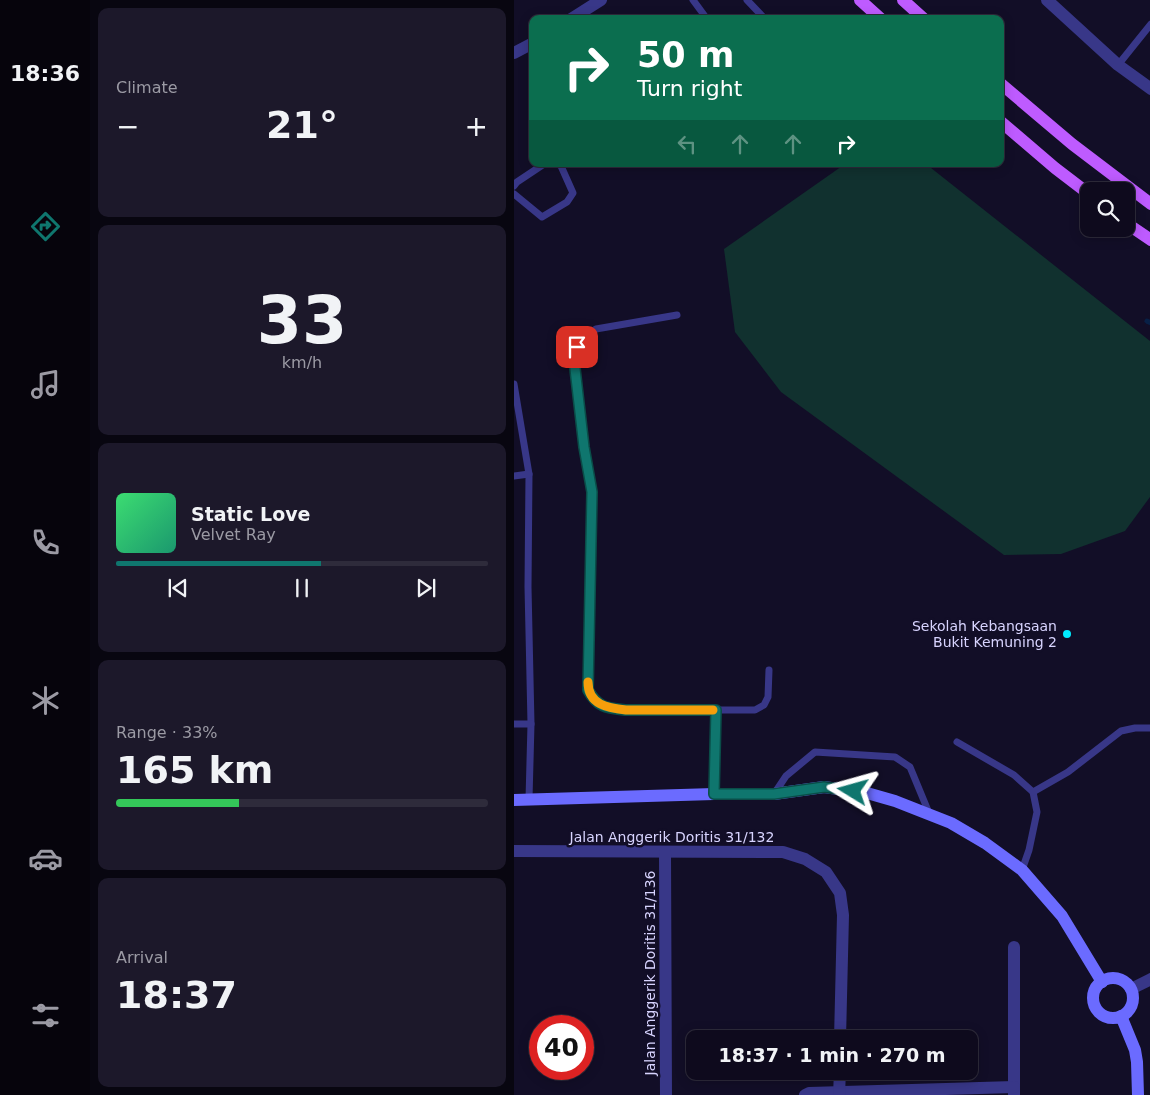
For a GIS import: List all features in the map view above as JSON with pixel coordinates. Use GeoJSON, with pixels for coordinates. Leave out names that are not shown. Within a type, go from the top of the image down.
{"type":"FeatureCollection","features":[{"type":"Feature","properties":{"kind":"main road"},"geometry":{"type":"LineString","coordinates":[[860,0],[876,15]]}},
{"type":"Feature","properties":{"kind":"main road"},"geometry":{"type":"LineString","coordinates":[[903,0],[920,15]]}},
{"type":"Feature","properties":{"kind":"main road"},"geometry":{"type":"LineString","coordinates":[[1004,86],[1072,144],[1150,204]]}},
{"type":"Feature","properties":{"kind":"main road"},"geometry":{"type":"LineString","coordinates":[[1004,125],[1080,187]]}},
{"type":"Feature","properties":{"kind":"main road"},"geometry":{"type":"LineString","coordinates":[[1135,229],[1150,240]]}},
{"type":"Feature","properties":{"kind":"street"},"geometry":{"type":"LineString","coordinates":[[578,15],[602,0]]}},
{"type":"Feature","properties":{"kind":"street"},"geometry":{"type":"LineString","coordinates":[[1047,0],[1118,65],[1150,89]]}},
{"type":"Feature","properties":{"kind":"street"},"geometry":{"type":"LineString","coordinates":[[514,53],[529,45]]}},
{"type":"Feature","properties":{"kind":"street"},"geometry":{"type":"LineString","coordinates":[[514,800],[774,794],[824,787],[867,793],[895,800],[952,823],[985,843],[1022,870],[1062,916],[1102,982]]}},
{"type":"Feature","properties":{"kind":"street","name":"Jalan Anggerik Doritis 31/132"},"geometry":{"type":"LineString","coordinates":[[514,851],[783,852],[805,859],[826,872],[840,894],[843,915],[840,1030]]}},
{"type":"Feature","properties":{"kind":"street","name":"Jalan Anggerik Doritis 31/136"},"geometry":{"type":"LineString","coordinates":[[665,852],[666,1095]]}},
{"type":"Feature","properties":{"kind":"street"},"geometry":{"type":"LineString","coordinates":[[804,1095],[809,1093],[1014,1091],[1014,947]]}},
{"type":"Feature","properties":{"kind":"street"},"geometry":{"type":"LineString","coordinates":[[1107,979],[1118,979],[1131,989],[1133,1002],[1127,1013],[1115,1018],[1102,1016],[1094,1005],[1093,999],[1097,986],[1102,982],[1107,979]]}},
{"type":"Feature","properties":{"kind":"street"},"geometry":{"type":"LineString","coordinates":[[1131,989],[1150,979]]}},
{"type":"Feature","properties":{"kind":"street"},"geometry":{"type":"LineString","coordinates":[[1121,1016],[1135,1050],[1138,1095]]}},
{"type":"Feature","properties":{"kind":"street"},"geometry":{"type":"LineString","coordinates":[[839,1093],[840,1080]]}},
{"type":"Feature","properties":{"kind":"lane"},"geometry":{"type":"LineString","coordinates":[[693,0],[704,15]]}},
{"type":"Feature","properties":{"kind":"lane"},"geometry":{"type":"LineString","coordinates":[[747,0],[761,15]]}},
{"type":"Feature","properties":{"kind":"lane"},"geometry":{"type":"LineString","coordinates":[[1118,65],[1150,24]]}},
{"type":"Feature","properties":{"kind":"lane"},"geometry":{"type":"LineString","coordinates":[[514,186],[540,167]]}},
{"type":"Feature","properties":{"kind":"lane"},"geometry":{"type":"LineString","coordinates":[[514,194],[542,217],[567,202],[572,193],[561,167]]}},
{"type":"Feature","properties":{"kind":"lane"},"geometry":{"type":"LineString","coordinates":[[677,315],[596,330],[586,336],[577,347],[574,360],[584,447],[592,492],[588,690],[599,704],[626,710],[755,710],[764,705],[768,697],[769,670]]}},
{"type":"Feature","properties":{"kind":"lane"},"geometry":{"type":"LineString","coordinates":[[514,384],[529,474],[528,587],[531,724],[529,799]]}},
{"type":"Feature","properties":{"kind":"lane"},"geometry":{"type":"LineString","coordinates":[[514,476],[529,474]]}},
{"type":"Feature","properties":{"kind":"lane"},"geometry":{"type":"LineString","coordinates":[[714,794],[716,710]]}},
{"type":"Feature","properties":{"kind":"lane"},"geometry":{"type":"LineString","coordinates":[[514,724],[531,724]]}},
{"type":"Feature","properties":{"kind":"lane"},"geometry":{"type":"LineString","coordinates":[[1033,792],[1068,772],[1121,731],[1135,728],[1150,728]]}},
{"type":"Feature","properties":{"kind":"lane"},"geometry":{"type":"LineString","coordinates":[[957,742],[1014,775],[1033,792],[1037,812],[1030,850],[1022,870]]}},
{"type":"Feature","properties":{"kind":"lane"},"geometry":{"type":"LineString","coordinates":[[774,794],[786,776],[815,752],[895,757],[910,767],[929,813]]}},
{"type":"Feature","properties":{"kind":"green space"},"geometry":{"type":"Polygon","coordinates":[[[841,167],[930,167],[1150,341],[1150,497],[1125,531],[1061,554],[1004,555],[781,392],[735,332],[724,249],[841,167]]]}},
{"type":"Feature","properties":{"kind":"waterway"},"geometry":{"type":"LineString","coordinates":[[1147,321],[1151,323]]}},
{"type":"Feature","properties":{"kind":"slow traffic"},"geometry":{"type":"LineString","coordinates":[[588,682],[588,690],[593,698],[599,704],[612,708],[626,710],[713,710]]}},
{"type":"Feature","properties":{"kind":"place","name":"Sekolah Kebangsaan Bukit Kemuning 2"},"geometry":{"type":"Point","coordinates":[1067,634]}},
{"type":"Feature","properties":{"kind":"route"},"geometry":{"type":"LineString","coordinates":[[577,347],[574,360],[584,447],[592,492],[588,690],[599,704],[612,708],[626,710],[716,710],[714,794],[774,794],[824,787],[853,791]]}}]}
